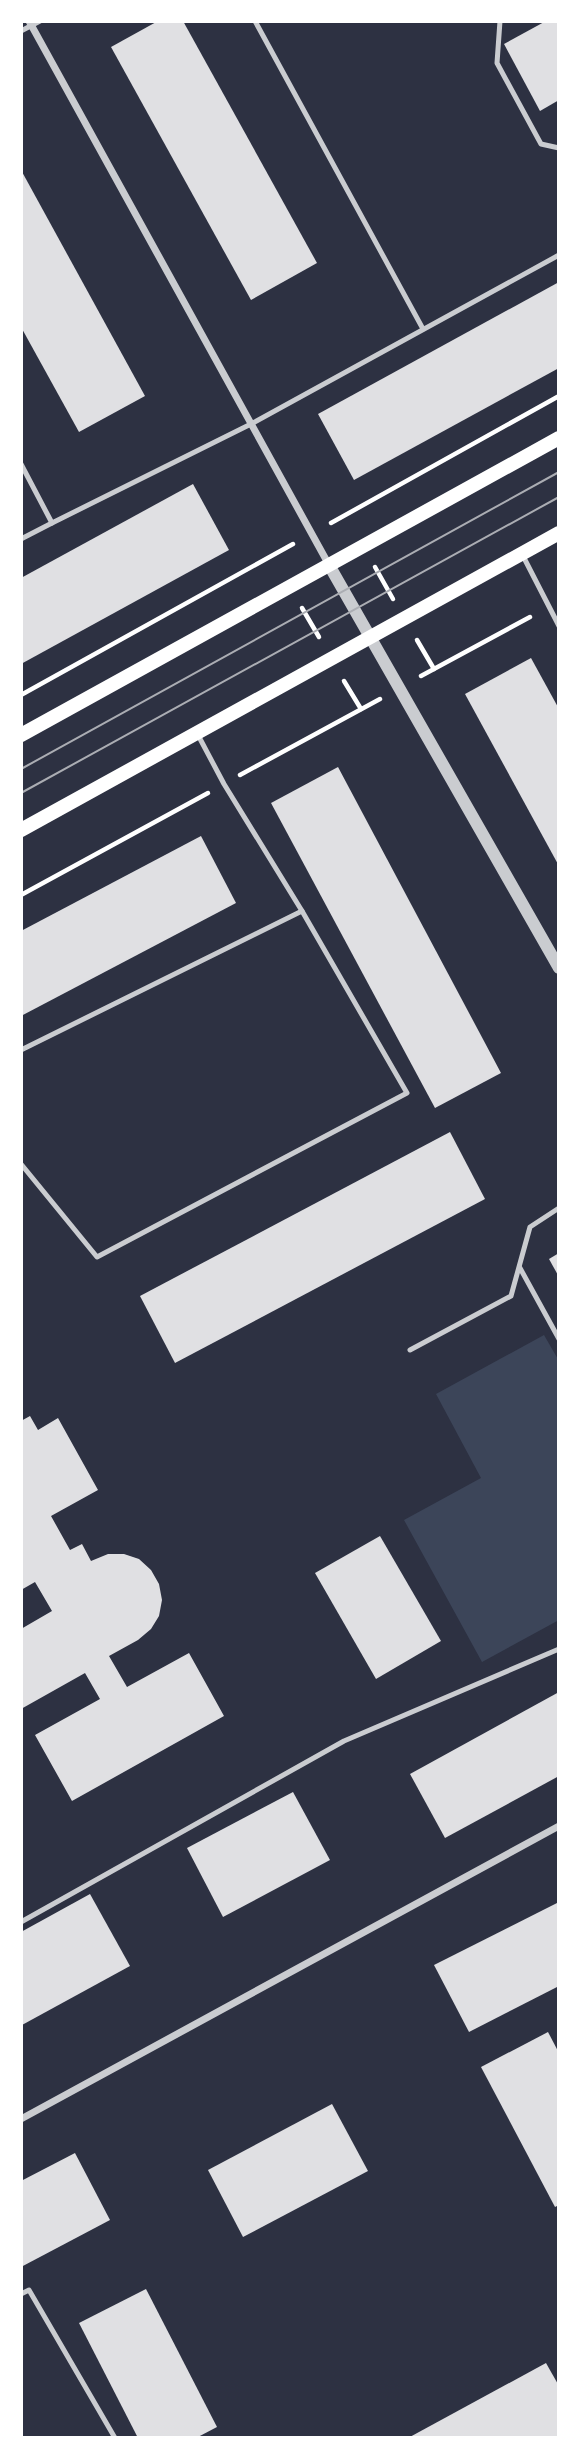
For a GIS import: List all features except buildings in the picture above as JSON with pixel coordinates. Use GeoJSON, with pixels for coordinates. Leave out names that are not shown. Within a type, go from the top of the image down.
{"type":"FeatureCollection","features":[{"type":"Feature","properties":{"kind":"main road"},"geometry":{"type":"LineString","coordinates":[[21,735],[559,438]]}},
{"type":"Feature","properties":{"kind":"main road"},"geometry":{"type":"LineString","coordinates":[[21,830],[559,533]]}},
{"type":"Feature","properties":{"kind":"street"},"geometry":{"type":"LineString","coordinates":[[31,23],[369,637],[559,968]]}},
{"type":"Feature","properties":{"kind":"street"},"geometry":{"type":"LineString","coordinates":[[21,2119],[559,1826]]}},
{"type":"Feature","properties":{"kind":"lane"},"geometry":{"type":"LineString","coordinates":[[21,30],[40,21]]}},
{"type":"Feature","properties":{"kind":"lane"},"geometry":{"type":"LineString","coordinates":[[255,21],[424,329]]}},
{"type":"Feature","properties":{"kind":"lane"},"geometry":{"type":"LineString","coordinates":[[499,21],[497,63],[541,144],[559,148]]}},
{"type":"Feature","properties":{"kind":"lane"},"geometry":{"type":"LineString","coordinates":[[21,539],[251,424],[559,255]]}},
{"type":"Feature","properties":{"kind":"lane"},"geometry":{"type":"LineString","coordinates":[[21,464],[52,523]]}},
{"type":"Feature","properties":{"kind":"lane"},"geometry":{"type":"LineString","coordinates":[[522,553],[559,626]]}},
{"type":"Feature","properties":{"kind":"lane"},"geometry":{"type":"LineString","coordinates":[[21,1164],[97,1257],[407,1093],[302,911],[224,784],[197,732]]}},
{"type":"Feature","properties":{"kind":"lane"},"geometry":{"type":"LineString","coordinates":[[21,1050],[302,911]]}},
{"type":"Feature","properties":{"kind":"lane"},"geometry":{"type":"LineString","coordinates":[[410,1350],[512,1296],[530,1227],[559,1209]]}},
{"type":"Feature","properties":{"kind":"lane"},"geometry":{"type":"LineString","coordinates":[[519,1268],[559,1339]]}},
{"type":"Feature","properties":{"kind":"lane"},"geometry":{"type":"LineString","coordinates":[[21,1923],[344,1741],[559,1649]]}},
{"type":"Feature","properties":{"kind":"lane"},"geometry":{"type":"LineString","coordinates":[[21,2294],[29,2290],[115,2438]]}},
{"type":"Feature","properties":{"kind":"path"},"geometry":{"type":"LineString","coordinates":[[346,515],[434,669]]}},
{"type":"Feature","properties":{"kind":"path"},"geometry":{"type":"LineString","coordinates":[[272,556],[360,709]]}},
{"type":"Feature","properties":{"kind":"path"},"geometry":{"type":"LineString","coordinates":[[21,895],[550,607]]}},
{"type":"Feature","properties":{"kind":"shaded area"},"geometry":{"type":"Polygon","coordinates":[[[544,1335],[559,1361],[559,1620],[482,1662],[404,1520],[481,1478],[436,1394],[544,1335]]]}},
{"type":"Feature","properties":{"kind":"tram line"},"geometry":{"type":"LineString","coordinates":[[21,769],[559,472]]}},
{"type":"Feature","properties":{"kind":"tram line"},"geometry":{"type":"LineString","coordinates":[[21,793],[559,497]]}}]}
